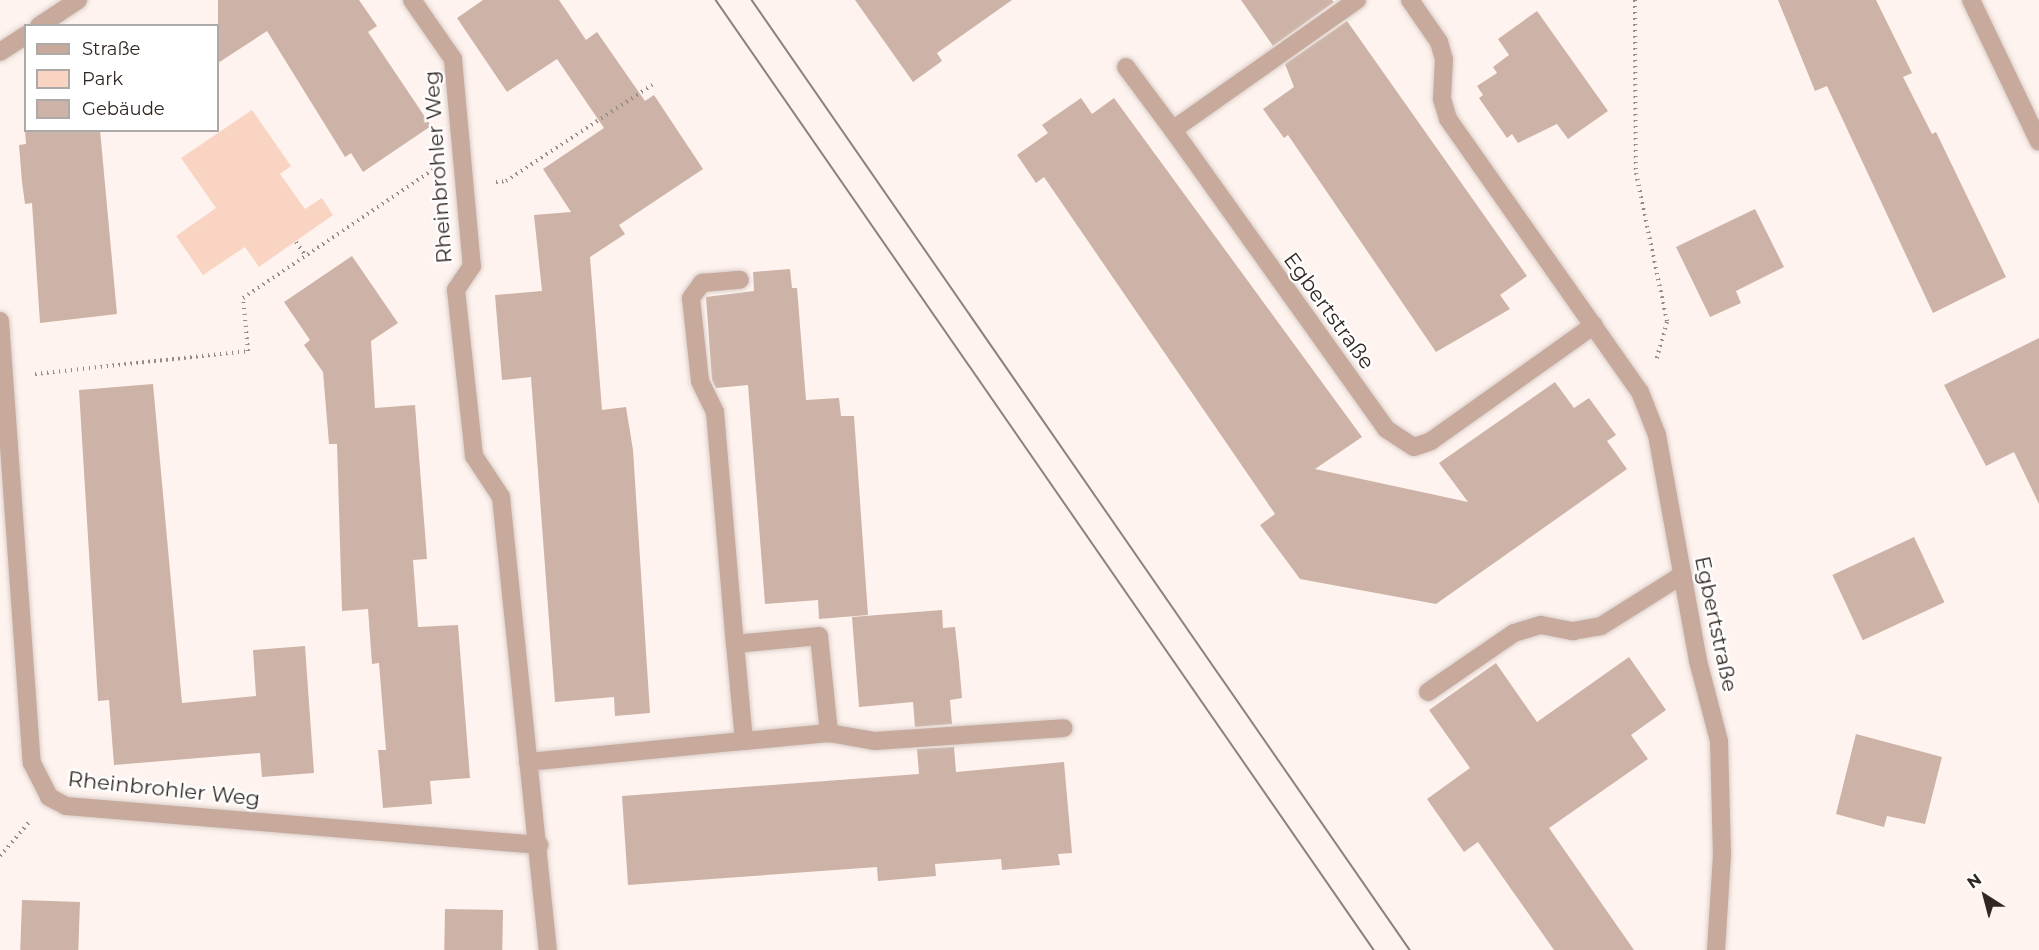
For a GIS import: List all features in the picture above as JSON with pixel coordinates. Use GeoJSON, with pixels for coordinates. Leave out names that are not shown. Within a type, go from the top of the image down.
{"type":"FeatureCollection","features":[{"type":"Feature","properties":{"kind":"street"},"geometry":{"type":"LineString","coordinates":[[42,24],[78,0]]}},
{"type":"Feature","properties":{"kind":"street","name":"Rheinbrohler Weg"},"geometry":{"type":"LineString","coordinates":[[412,0],[453,59],[472,266],[456,290],[474,456],[501,497],[528,762],[539,845],[548,950]]}},
{"type":"Feature","properties":{"kind":"street"},"geometry":{"type":"LineString","coordinates":[[1173,130],[1357,0]]}},
{"type":"Feature","properties":{"kind":"street","name":"Egbertstraße"},"geometry":{"type":"LineString","coordinates":[[1410,0],[1439,42],[1444,59],[1442,99],[1448,119],[1640,392],[1657,435],[1682,575],[1719,741],[1722,855],[1716,950]]}},
{"type":"Feature","properties":{"kind":"street"},"geometry":{"type":"LineString","coordinates":[[1971,0],[2039,142]]}},
{"type":"Feature","properties":{"kind":"street"},"geometry":{"type":"LineString","coordinates":[[0,52],[24,36]]}},
{"type":"Feature","properties":{"kind":"street","name":"Egbertstraße"},"geometry":{"type":"LineString","coordinates":[[1126,67],[1399,443],[1414,447],[1431,441],[1594,325]]}},
{"type":"Feature","properties":{"kind":"street"},"geometry":{"type":"LineString","coordinates":[[740,280],[702,283],[691,298],[700,381],[715,412],[744,741]]}},
{"type":"Feature","properties":{"kind":"street","name":"Rheinbrohler Weg"},"geometry":{"type":"LineString","coordinates":[[0,321],[32,763],[49,797],[66,806],[539,845]]}},
{"type":"Feature","properties":{"kind":"street"},"geometry":{"type":"LineString","coordinates":[[1428,692],[1514,633],[1541,625],[1573,631],[1601,626],[1682,575]]}},
{"type":"Feature","properties":{"kind":"street"},"geometry":{"type":"LineString","coordinates":[[735,644],[819,636],[829,733]]}},
{"type":"Feature","properties":{"kind":"street"},"geometry":{"type":"LineString","coordinates":[[528,762],[829,733],[875,741],[1064,728]]}},
{"type":"Feature","properties":{"kind":"path"},"geometry":{"type":"LineString","coordinates":[[1635,0],[1636,173],[1667,322],[1658,358],[1640,392]]}},
{"type":"Feature","properties":{"kind":"path"},"geometry":{"type":"LineString","coordinates":[[465,186],[506,181],[652,85]]}},
{"type":"Feature","properties":{"kind":"path"},"geometry":{"type":"LineString","coordinates":[[5,377],[248,351],[243,298],[462,150]]}},
{"type":"Feature","properties":{"kind":"path"},"geometry":{"type":"LineString","coordinates":[[296,242],[305,255]]}},
{"type":"Feature","properties":{"kind":"path"},"geometry":{"type":"LineString","coordinates":[[0,856],[49,797]]}},
{"type":"Feature","properties":{"kind":"green space"},"geometry":{"type":"Polygon","coordinates":[[[252,110],[291,166],[280,174],[305,209],[322,198],[333,215],[259,267],[245,247],[203,275],[176,236],[216,208],[181,158],[252,110]]]}},
{"type":"Feature","properties":{"kind":"building"},"geometry":{"type":"Polygon","coordinates":[[[218,0],[359,0],[377,26],[368,32],[431,126],[363,172],[351,153],[345,157],[267,31],[219,62],[218,0]]]}},
{"type":"Feature","properties":{"kind":"building"},"geometry":{"type":"Polygon","coordinates":[[[483,0],[559,0],[586,40],[597,32],[645,101],[654,95],[703,169],[619,225],[625,234],[590,257],[602,410],[626,407],[633,450],[650,713],[615,716],[614,697],[555,702],[531,377],[502,380],[495,295],[542,291],[534,215],[571,212],[543,169],[604,128],[557,59],[507,92],[457,18],[483,0]]]}},
{"type":"Feature","properties":{"kind":"building"},"geometry":{"type":"Polygon","coordinates":[[[855,0],[1012,0],[937,53],[942,61],[913,82],[855,0]]]}},
{"type":"Feature","properties":{"kind":"building"},"geometry":{"type":"Polygon","coordinates":[[[1241,0],[1332,0],[1334,2],[1273,46],[1241,0]]]}},
{"type":"Feature","properties":{"kind":"building"},"geometry":{"type":"Polygon","coordinates":[[[1778,0],[1876,0],[1912,73],[1903,77],[1932,134],[1936,132],[2006,277],[1933,313],[1827,86],[1815,91],[1778,0]]]}},
{"type":"Feature","properties":{"kind":"building"},"geometry":{"type":"Polygon","coordinates":[[[1537,11],[1608,111],[1568,139],[1557,124],[1518,143],[1512,134],[1507,138],[1479,98],[1483,95],[1477,86],[1497,73],[1493,67],[1509,55],[1498,39],[1537,11]]]}},
{"type":"Feature","properties":{"kind":"building"},"geometry":{"type":"Polygon","coordinates":[[[1347,21],[1527,276],[1500,295],[1510,309],[1436,352],[1288,135],[1284,138],[1263,109],[1294,87],[1285,64],[1347,21]]]}},
{"type":"Feature","properties":{"kind":"building"},"geometry":{"type":"Polygon","coordinates":[[[1081,98],[1092,114],[1114,98],[1362,437],[1315,469],[1468,502],[1439,463],[1555,382],[1574,408],[1589,398],[1616,435],[1607,441],[1627,469],[1436,604],[1300,579],[1260,525],[1275,514],[1044,177],[1036,183],[1017,155],[1048,133],[1042,125],[1081,98]]]}},
{"type":"Feature","properties":{"kind":"building"},"geometry":{"type":"Polygon","coordinates":[[[25,132],[100,132],[117,314],[40,323],[32,203],[25,204],[19,145],[26,144],[25,132]]]}},
{"type":"Feature","properties":{"kind":"building"},"geometry":{"type":"Polygon","coordinates":[[[1755,209],[1784,267],[1736,291],[1741,303],[1710,317],[1676,247],[1755,209]]]}},
{"type":"Feature","properties":{"kind":"building"},"geometry":{"type":"Polygon","coordinates":[[[352,256],[398,323],[371,341],[375,408],[415,405],[427,559],[413,560],[418,627],[458,625],[470,778],[430,781],[432,804],[383,808],[378,750],[386,750],[379,663],[372,664],[368,609],[342,611],[337,444],[329,444],[323,372],[304,345],[310,340],[284,302],[352,256]]]}},
{"type":"Feature","properties":{"kind":"building"},"geometry":{"type":"Polygon","coordinates":[[[790,269],[792,288],[797,288],[806,400],[839,398],[841,416],[854,416],[868,615],[819,619],[818,600],[765,604],[748,385],[716,388],[712,380],[706,297],[754,291],[753,272],[790,269]]]}},
{"type":"Feature","properties":{"kind":"building"},"geometry":{"type":"Polygon","coordinates":[[[2039,338],[2039,504],[2014,452],[1986,466],[1944,385],[2039,338]]]}},
{"type":"Feature","properties":{"kind":"building"},"geometry":{"type":"Polygon","coordinates":[[[153,384],[182,703],[256,696],[253,650],[305,646],[314,773],[262,777],[260,753],[114,765],[109,700],[98,701],[79,390],[153,384]]]}},
{"type":"Feature","properties":{"kind":"building"},"geometry":{"type":"Polygon","coordinates":[[[1914,537],[1944,602],[1863,640],[1832,575],[1914,537]]]}},
{"type":"Feature","properties":{"kind":"building"},"geometry":{"type":"Polygon","coordinates":[[[942,610],[943,628],[955,627],[959,663],[962,698],[950,700],[952,724],[915,727],[913,702],[859,707],[852,617],[942,610]]]}},
{"type":"Feature","properties":{"kind":"building"},"geometry":{"type":"Polygon","coordinates":[[[1629,657],[1666,710],[1631,735],[1648,759],[1549,828],[1634,950],[1554,950],[1478,842],[1464,852],[1427,799],[1470,768],[1429,710],[1496,663],[1537,722],[1629,657]]]}},
{"type":"Feature","properties":{"kind":"building"},"geometry":{"type":"Polygon","coordinates":[[[1856,734],[1942,757],[1925,824],[1887,816],[1884,827],[1836,814],[1856,734]]]}},
{"type":"Feature","properties":{"kind":"building"},"geometry":{"type":"Polygon","coordinates":[[[954,747],[956,772],[1064,762],[1072,853],[1058,854],[1060,865],[1002,870],[1001,859],[935,864],[936,876],[878,881],[877,867],[628,885],[622,796],[919,774],[917,749],[954,747]]]}},
{"type":"Feature","properties":{"kind":"building"},"geometry":{"type":"Polygon","coordinates":[[[22,900],[80,902],[78,950],[20,950],[22,900]]]}},
{"type":"Feature","properties":{"kind":"building"},"geometry":{"type":"Polygon","coordinates":[[[445,909],[503,910],[502,950],[444,950],[445,909]]]}},
{"type":"Feature","properties":{"kind":"tram line"},"geometry":{"type":"LineString","coordinates":[[716,0],[1374,950]]}},
{"type":"Feature","properties":{"kind":"tram line"},"geometry":{"type":"LineString","coordinates":[[752,0],[1410,950]]}}]}
